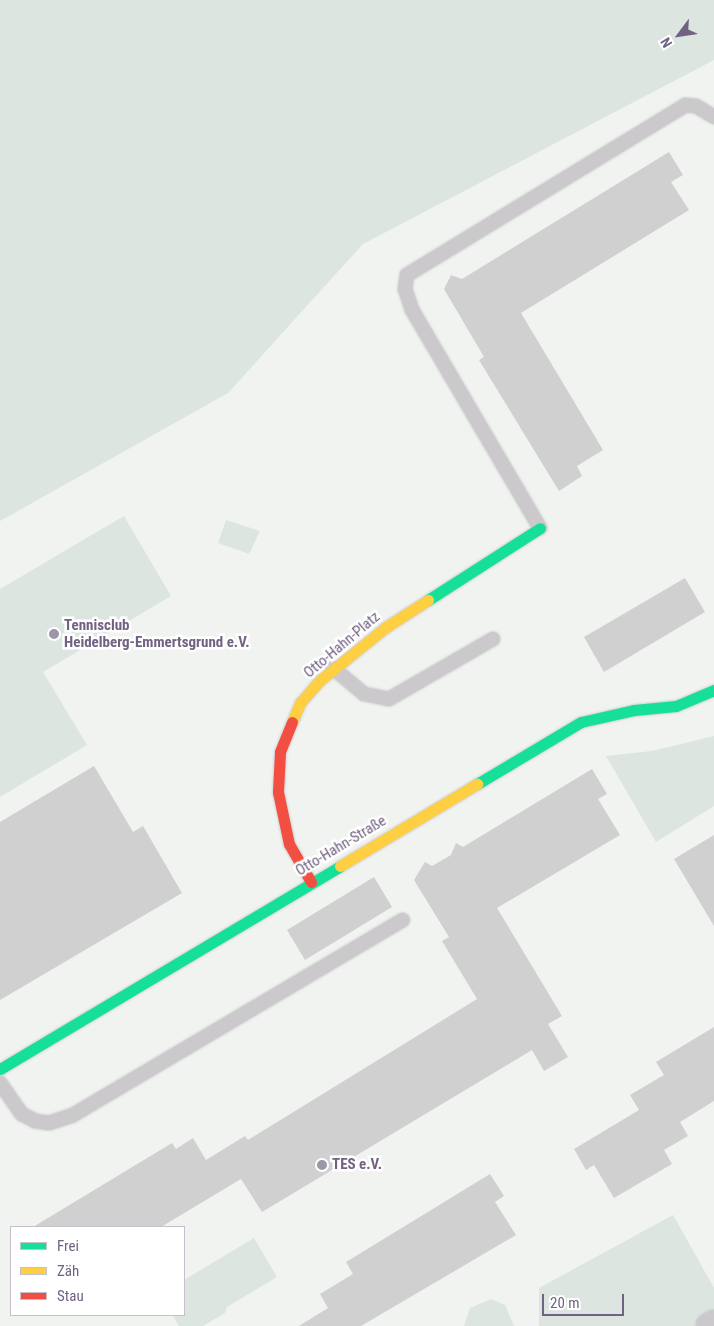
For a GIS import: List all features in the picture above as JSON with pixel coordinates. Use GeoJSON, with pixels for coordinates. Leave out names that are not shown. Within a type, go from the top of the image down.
{"type":"FeatureCollection","features":[{"type":"Feature","properties":{"kind":"street","name":"Otto-Hahn-Platz"},"geometry":{"type":"LineString","coordinates":[[310,882],[290,844],[280,814],[278,765],[285,736],[300,703],[333,668],[386,626],[540,528]]}},
{"type":"Feature","properties":{"kind":"street","name":"Otto-Hahn-Straße"},"geometry":{"type":"LineString","coordinates":[[0,1070],[310,882],[581,722],[634,710],[676,706],[714,690]]}},
{"type":"Feature","properties":{"kind":"lane"},"geometry":{"type":"LineString","coordinates":[[540,528],[412,310],[405,289],[407,275],[684,105],[696,106],[714,117]]}},
{"type":"Feature","properties":{"kind":"lane"},"geometry":{"type":"LineString","coordinates":[[333,668],[364,694],[389,699],[494,639]]}},
{"type":"Feature","properties":{"kind":"lane"},"geometry":{"type":"LineString","coordinates":[[0,1083],[22,1114],[35,1121],[49,1122],[74,1115],[403,920]]}},
{"type":"Feature","properties":{"kind":"shaded area"},"geometry":{"type":"Polygon","coordinates":[[[0,0],[714,0],[714,60],[363,244],[228,393],[0,521],[0,0]]]}},
{"type":"Feature","properties":{"kind":"shaded area","name":"Tennisclub Heidelberg-Emmertsgrund e.V."},"geometry":{"type":"Polygon","coordinates":[[[124,516],[171,596],[43,672],[87,745],[0,797],[0,589],[124,516]]]}},
{"type":"Feature","properties":{"kind":"shaded area"},"geometry":{"type":"Polygon","coordinates":[[[226,520],[260,531],[249,554],[218,543],[226,520]]]}},
{"type":"Feature","properties":{"kind":"shaded area"},"geometry":{"type":"Polygon","coordinates":[[[714,736],[714,806],[656,842],[606,756],[652,751],[714,736]]]}},
{"type":"Feature","properties":{"kind":"shaded area"},"geometry":{"type":"Polygon","coordinates":[[[673,1215],[714,1288],[714,1326],[539,1326],[539,1288],[673,1215]]]}},
{"type":"Feature","properties":{"kind":"shaded area"},"geometry":{"type":"Polygon","coordinates":[[[254,1238],[277,1277],[227,1307],[225,1313],[203,1326],[179,1326],[173,1316],[185,1316],[185,1279],[254,1238]]]}},
{"type":"Feature","properties":{"kind":"shaded area"},"geometry":{"type":"Polygon","coordinates":[[[491,1299],[505,1305],[514,1326],[464,1326],[470,1308],[491,1299]]]}},
{"type":"Feature","properties":{"kind":"building"},"geometry":{"type":"Polygon","coordinates":[[[669,152],[683,175],[671,182],[689,210],[521,313],[603,450],[577,466],[582,476],[559,491],[479,360],[484,357],[444,289],[451,275],[462,279],[669,152]]]}},
{"type":"Feature","properties":{"kind":"building"},"geometry":{"type":"Polygon","coordinates":[[[685,578],[705,612],[604,672],[584,637],[685,578]]]}},
{"type":"Feature","properties":{"kind":"building"},"geometry":{"type":"Polygon","coordinates":[[[94,766],[133,832],[143,826],[182,893],[0,1000],[0,822],[94,766]]]}},
{"type":"Feature","properties":{"kind":"building"},"geometry":{"type":"Polygon","coordinates":[[[592,769],[607,794],[598,799],[620,835],[497,908],[562,1016],[548,1024],[568,1057],[544,1071],[532,1050],[262,1212],[241,1179],[163,1226],[35,1226],[172,1143],[176,1149],[193,1138],[206,1160],[245,1136],[248,1140],[477,999],[442,941],[449,937],[414,880],[425,862],[432,866],[451,855],[456,843],[463,847],[592,769]]]}},
{"type":"Feature","properties":{"kind":"building"},"geometry":{"type":"Polygon","coordinates":[[[714,835],[714,926],[674,859],[714,835]]]}},
{"type":"Feature","properties":{"kind":"building"},"geometry":{"type":"Polygon","coordinates":[[[374,877],[392,907],[305,960],[287,930],[374,877]]]}},
{"type":"Feature","properties":{"kind":"building"},"geometry":{"type":"Polygon","coordinates":[[[714,1027],[714,1101],[680,1122],[688,1136],[664,1150],[672,1164],[614,1198],[594,1165],[586,1170],[574,1149],[639,1110],[630,1095],[664,1075],[656,1062],[714,1027]]]}},
{"type":"Feature","properties":{"kind":"building"},"geometry":{"type":"Polygon","coordinates":[[[490,1174],[504,1196],[495,1202],[516,1235],[361,1326],[299,1326],[328,1308],[320,1294],[353,1274],[346,1262],[490,1174]]]}},
{"type":"Feature","properties":{"kind":"traffic: fast"},"geometry":{"type":"LineString","coordinates":[[428,600],[540,528]]}},
{"type":"Feature","properties":{"kind":"traffic: fast"},"geometry":{"type":"LineString","coordinates":[[477,784],[581,722],[634,710],[676,706],[714,690]]}},
{"type":"Feature","properties":{"kind":"traffic: fast"},"geometry":{"type":"LineString","coordinates":[[0,1069],[340,866]]}},
{"type":"Feature","properties":{"kind":"traffic: slow"},"geometry":{"type":"LineString","coordinates":[[292,722],[300,703],[319,681],[386,627],[428,600]]}},
{"type":"Feature","properties":{"kind":"traffic: slow"},"geometry":{"type":"LineString","coordinates":[[340,866],[477,784]]}},
{"type":"Feature","properties":{"kind":"traffic: jam"},"geometry":{"type":"LineString","coordinates":[[292,722],[280,752],[278,792],[289,844],[311,882]]}},
{"type":"Feature","properties":{"kind":"place","name":"Tennisclub Heidelberg-Emmertsgrund e.V."},"geometry":{"type":"Point","coordinates":[54,634]}},
{"type":"Feature","properties":{"kind":"place","name":"TES e.V."},"geometry":{"type":"Point","coordinates":[322,1165]}}]}
